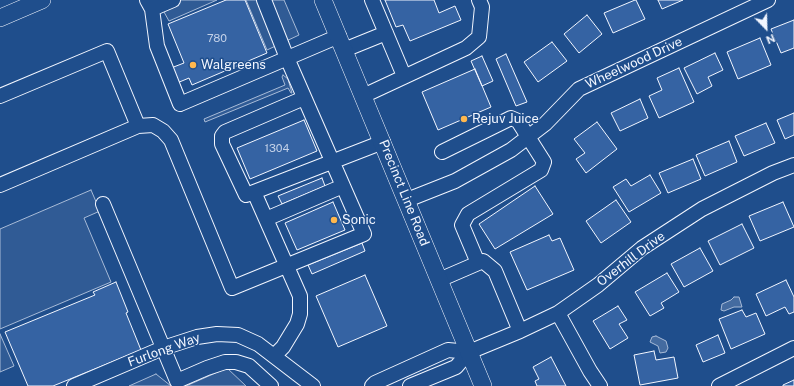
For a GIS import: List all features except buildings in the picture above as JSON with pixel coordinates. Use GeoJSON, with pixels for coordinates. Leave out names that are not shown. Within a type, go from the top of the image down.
{"type":"FeatureCollection","features":[{"type":"Feature","properties":{"kind":"main road"},"geometry":{"type":"LineString","coordinates":[[1,14],[42,0]]}},
{"type":"Feature","properties":{"kind":"main road","name":"Precinct Line Road"},"geometry":{"type":"LineString","coordinates":[[323,0],[483,386]]}},
{"type":"Feature","properties":{"kind":"street"},"geometry":{"type":"LineString","coordinates":[[173,0],[149,5],[157,46],[180,104],[287,58],[341,43],[386,33]]}},
{"type":"Feature","properties":{"kind":"street"},"geometry":{"type":"LineString","coordinates":[[0,184],[138,126],[153,125],[163,131],[171,140],[232,288],[364,234],[304,98],[264,0]]}},
{"type":"Feature","properties":{"kind":"street"},"geometry":{"type":"LineString","coordinates":[[372,0],[404,76]]}},
{"type":"Feature","properties":{"kind":"street","name":"Wheelwood Drive"},"geometry":{"type":"LineString","coordinates":[[407,200],[455,181],[510,150],[545,124],[578,89],[768,0]]}},
{"type":"Feature","properties":{"kind":"street"},"geometry":{"type":"LineString","coordinates":[[363,96],[466,48],[479,37],[484,2]]}},
{"type":"Feature","properties":{"kind":"street"},"geometry":{"type":"LineString","coordinates":[[0,96],[107,51],[138,126]]}},
{"type":"Feature","properties":{"kind":"street"},"geometry":{"type":"LineString","coordinates":[[304,98],[225,132],[222,136],[222,144],[246,195],[383,142]]}},
{"type":"Feature","properties":{"kind":"street"},"geometry":{"type":"LineString","coordinates":[[442,152],[510,118],[518,121],[544,162],[541,170],[468,214],[462,225],[478,264]]}},
{"type":"Feature","properties":{"kind":"street","name":"Overhill Drive"},"geometry":{"type":"LineString","coordinates":[[469,352],[520,331],[558,313],[598,285],[642,248],[702,209],[773,173],[794,165]]}},
{"type":"Feature","properties":{"kind":"street"},"geometry":{"type":"LineString","coordinates":[[266,220],[343,186]]}},
{"type":"Feature","properties":{"kind":"street"},"geometry":{"type":"LineString","coordinates":[[254,192],[300,296],[300,314],[297,324],[289,338],[274,356]]}},
{"type":"Feature","properties":{"kind":"street"},"geometry":{"type":"LineString","coordinates":[[103,204],[177,381],[225,362],[236,362],[249,366],[271,386]]}},
{"type":"Feature","properties":{"kind":"street"},"geometry":{"type":"LineString","coordinates":[[440,280],[483,261],[495,271],[520,331]]}},
{"type":"Feature","properties":{"kind":"street"},"geometry":{"type":"LineString","coordinates":[[558,313],[600,386]]}},
{"type":"Feature","properties":{"kind":"street","name":"Furlong Way"},"geometry":{"type":"LineString","coordinates":[[74,386],[164,348],[197,337],[217,334],[238,335],[258,344],[314,386]]}},
{"type":"Feature","properties":{"kind":"street"},"geometry":{"type":"LineString","coordinates":[[719,386],[794,348]]}},
{"type":"Feature","properties":{"kind":"street"},"geometry":{"type":"LineString","coordinates":[[372,386],[375,383],[448,350],[469,352]]}},
{"type":"Feature","properties":{"kind":"street"},"geometry":{"type":"LineString","coordinates":[[410,386],[456,367],[469,352]]}},
{"type":"Feature","properties":{"kind":"shaded area"},"geometry":{"type":"Polygon","coordinates":[[[163,0],[217,0],[169,21],[164,12],[163,0]]]}},
{"type":"Feature","properties":{"kind":"shaded area"},"geometry":{"type":"Polygon","coordinates":[[[246,0],[284,0],[299,35],[267,50],[246,0]]]}},
{"type":"Feature","properties":{"kind":"shaded area"},"geometry":{"type":"Polygon","coordinates":[[[283,75],[288,79],[292,93],[288,88],[205,122],[204,119],[285,85],[282,77],[283,75]]]}},
{"type":"Feature","properties":{"kind":"shaded area"},"geometry":{"type":"Polygon","coordinates":[[[91,190],[100,211],[84,218],[111,282],[0,329],[0,229],[91,190]]]}},
{"type":"Feature","properties":{"kind":"shaded area"},"geometry":{"type":"Polygon","coordinates":[[[734,297],[739,297],[742,307],[734,307],[724,311],[721,310],[722,304],[734,297]]]}},
{"type":"Feature","properties":{"kind":"shaded area"},"geometry":{"type":"Polygon","coordinates":[[[0,334],[14,366],[0,372],[0,334]]]}},
{"type":"Feature","properties":{"kind":"shaded area"},"geometry":{"type":"Polygon","coordinates":[[[656,336],[666,341],[668,348],[666,352],[660,353],[658,346],[650,342],[652,337],[656,336]]]}},
{"type":"Feature","properties":{"kind":"shaded area"},"geometry":{"type":"Polygon","coordinates":[[[227,368],[246,386],[186,386],[227,368]]]}},
{"type":"Feature","properties":{"kind":"shaded area"},"geometry":{"type":"Polygon","coordinates":[[[156,374],[171,386],[129,386],[156,374]]]}},
{"type":"Feature","properties":{"kind":"place","name":"Walgreens"},"geometry":{"type":"Point","coordinates":[193,65]}},
{"type":"Feature","properties":{"kind":"place","name":"Rejuv Juice"},"geometry":{"type":"Point","coordinates":[464,119]}},
{"type":"Feature","properties":{"kind":"place","name":"Sonic"},"geometry":{"type":"Point","coordinates":[334,220]}}]}
